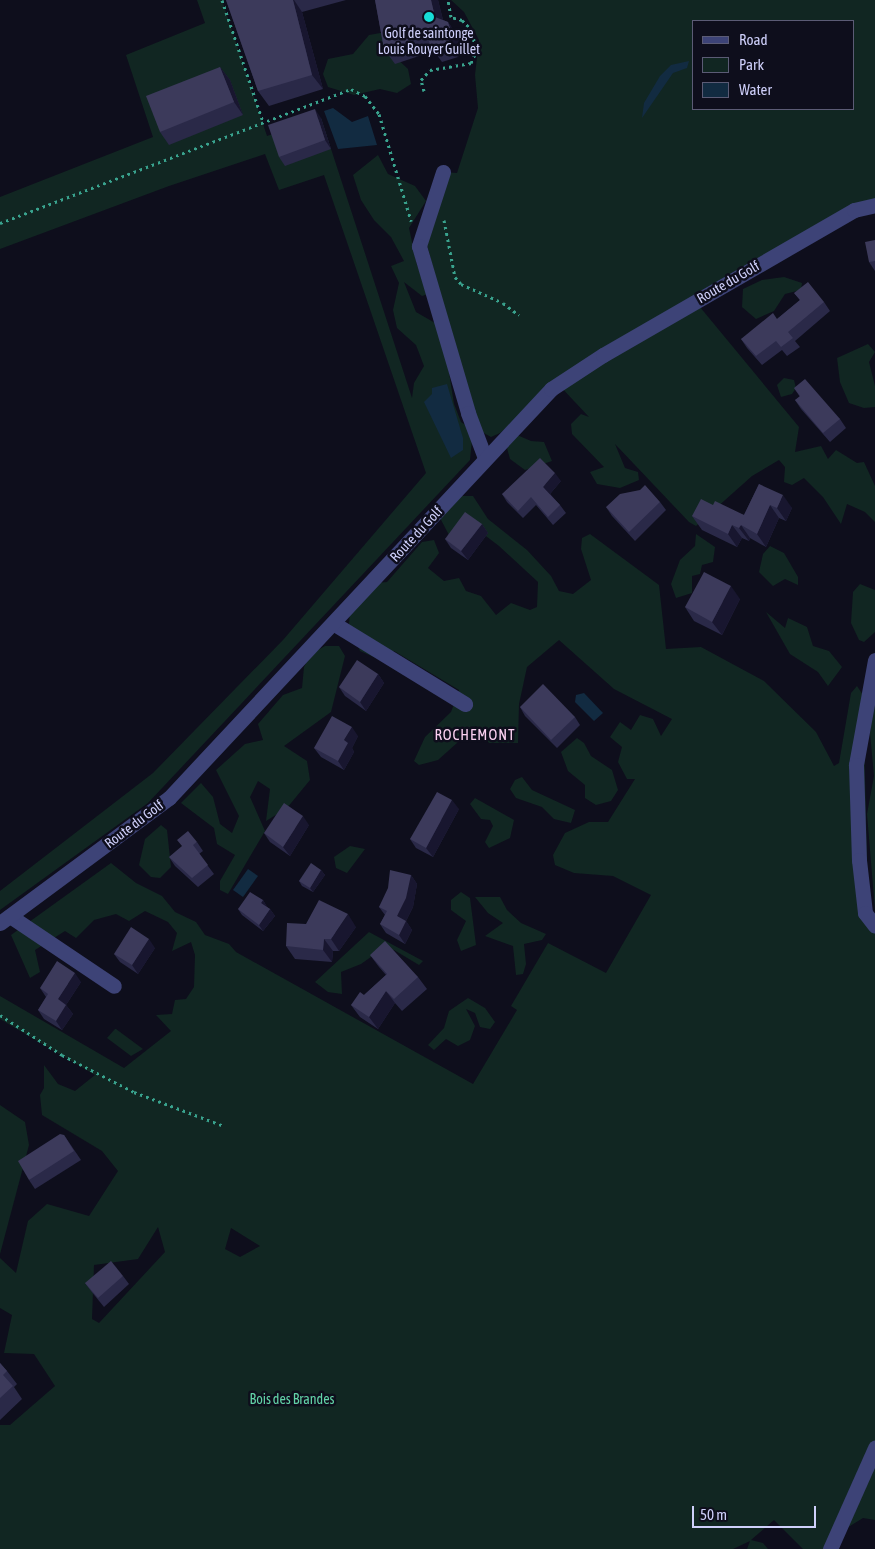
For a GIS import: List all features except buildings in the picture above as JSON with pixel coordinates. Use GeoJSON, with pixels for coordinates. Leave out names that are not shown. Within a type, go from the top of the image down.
{"type":"FeatureCollection","features":[{"type":"Feature","properties":{"kind":"street"},"geometry":{"type":"LineString","coordinates":[[444,172],[418,246],[468,413],[485,458]]}},
{"type":"Feature","properties":{"kind":"street","name":"Route du Golf"},"geometry":{"type":"LineString","coordinates":[[5,920],[169,798],[550,389],[588,364],[854,210],[875,205]]}},
{"type":"Feature","properties":{"kind":"street"},"geometry":{"type":"LineString","coordinates":[[333,623],[465,704]]}},
{"type":"Feature","properties":{"kind":"street"},"geometry":{"type":"LineString","coordinates":[[875,660],[856,765],[859,860],[865,913],[875,926]]}},
{"type":"Feature","properties":{"kind":"street"},"geometry":{"type":"LineString","coordinates":[[5,920],[114,986]]}},
{"type":"Feature","properties":{"kind":"street"},"geometry":{"type":"LineString","coordinates":[[830,1549],[875,1448]]}},
{"type":"Feature","properties":{"kind":"path"},"geometry":{"type":"LineString","coordinates":[[222,0],[263,122]]}},
{"type":"Feature","properties":{"kind":"path"},"geometry":{"type":"LineString","coordinates":[[424,91],[421,80],[430,70],[471,63],[475,54],[473,31],[462,20],[452,17],[448,0]]}},
{"type":"Feature","properties":{"kind":"path"},"geometry":{"type":"LineString","coordinates":[[0,223],[263,122],[352,90],[365,96],[379,114],[418,246]]}},
{"type":"Feature","properties":{"kind":"path"},"geometry":{"type":"LineString","coordinates":[[433,200],[449,234],[456,277],[461,284],[503,303],[519,315]]}},
{"type":"Feature","properties":{"kind":"path"},"geometry":{"type":"LineString","coordinates":[[0,1015],[62,1055],[134,1092],[224,1126]]}},
{"type":"Feature","properties":{"kind":"green space"},"geometry":{"type":"Polygon","coordinates":[[[197,0],[222,0],[267,136],[321,118],[412,398],[414,383],[424,366],[416,345],[397,328],[393,310],[399,283],[391,266],[404,261],[391,237],[374,220],[361,200],[353,175],[378,155],[388,174],[415,186],[426,201],[409,228],[417,265],[428,294],[422,296],[404,282],[416,312],[435,323],[448,366],[454,404],[461,422],[473,430],[470,460],[148,803],[0,910],[0,891],[153,773],[283,640],[426,473],[324,175],[279,190],[265,154],[169,186],[0,249],[0,197],[153,137],[126,55],[205,23],[197,0]]]}},
{"type":"Feature","properties":{"kind":"green space"},"geometry":{"type":"Polygon","coordinates":[[[451,0],[875,0],[875,205],[695,301],[799,427],[795,452],[821,446],[828,459],[836,450],[857,463],[864,462],[875,486],[875,522],[865,512],[847,504],[841,524],[823,497],[804,478],[792,485],[784,482],[785,467],[779,460],[752,476],[696,526],[689,522],[615,444],[625,468],[638,472],[639,480],[620,488],[597,484],[590,472],[604,467],[572,434],[571,424],[581,414],[589,417],[558,384],[500,433],[491,437],[482,432],[458,361],[426,241],[443,172],[457,173],[478,108],[475,75],[479,40],[464,12],[451,0]]]}},
{"type":"Feature","properties":{"kind":"green space"},"geometry":{"type":"Polygon","coordinates":[[[386,32],[393,55],[408,69],[411,84],[397,93],[380,89],[354,95],[328,87],[323,74],[328,59],[353,54],[369,35],[386,32]]]}},
{"type":"Feature","properties":{"kind":"green space"},"geometry":{"type":"Polygon","coordinates":[[[784,277],[802,283],[801,290],[785,294],[774,311],[756,319],[742,307],[743,289],[762,280],[784,277]]]}},
{"type":"Feature","properties":{"kind":"green space"},"geometry":{"type":"Polygon","coordinates":[[[868,344],[875,352],[869,362],[875,386],[875,407],[864,408],[849,403],[840,382],[837,358],[868,344]]]}},
{"type":"Feature","properties":{"kind":"green space"},"geometry":{"type":"Polygon","coordinates":[[[784,378],[794,380],[796,388],[792,394],[781,397],[777,385],[784,378]]]}},
{"type":"Feature","properties":{"kind":"green space"},"geometry":{"type":"Polygon","coordinates":[[[517,435],[531,441],[544,442],[552,461],[525,470],[510,459],[507,448],[517,435]]]}},
{"type":"Feature","properties":{"kind":"green space","name":"Bois des Brandes"},"geometry":{"type":"Polygon","coordinates":[[[459,496],[473,496],[488,519],[527,550],[551,576],[559,591],[573,594],[591,580],[581,549],[582,538],[590,534],[659,585],[666,649],[701,647],[764,681],[816,732],[834,766],[839,763],[851,693],[857,686],[863,695],[868,899],[875,923],[875,1520],[863,1518],[837,1534],[830,1549],[803,1549],[774,1520],[751,1540],[763,1543],[768,1549],[747,1549],[750,1541],[733,1549],[0,1549],[0,1425],[10,1425],[55,1386],[34,1354],[4,1353],[12,1315],[0,1308],[0,1258],[16,1273],[28,1221],[47,1204],[89,1216],[118,1171],[102,1151],[42,1115],[40,1095],[44,1088],[44,1065],[58,1084],[75,1091],[95,1075],[0,1019],[0,996],[124,1068],[171,1031],[156,1015],[172,1014],[175,1000],[186,999],[194,987],[195,955],[191,942],[172,951],[177,933],[168,922],[145,911],[129,921],[116,914],[94,920],[76,938],[65,931],[35,950],[40,972],[30,978],[11,935],[111,863],[136,883],[162,896],[175,912],[196,922],[205,935],[229,944],[236,952],[473,1084],[517,1010],[511,1006],[548,943],[606,973],[651,895],[613,876],[574,873],[555,865],[553,855],[565,833],[589,822],[608,822],[635,779],[627,779],[618,762],[622,747],[610,737],[620,722],[631,730],[640,715],[653,719],[661,736],[672,719],[614,689],[559,640],[527,667],[519,704],[518,743],[489,743],[476,726],[438,760],[419,765],[414,761],[425,737],[451,712],[459,690],[394,651],[376,658],[360,651],[349,624],[350,611],[376,583],[387,582],[422,542],[434,540],[439,553],[428,568],[444,581],[459,578],[466,591],[481,596],[496,615],[511,603],[530,610],[537,607],[538,582],[499,546],[478,530],[450,537],[440,518],[459,496]],[[158,1227],[138,1259],[94,1265],[92,1319],[99,1323],[165,1252],[158,1227]],[[231,1228],[225,1249],[240,1257],[260,1246],[231,1228]]]}},
{"type":"Feature","properties":{"kind":"green space"},"geometry":{"type":"Polygon","coordinates":[[[696,534],[715,547],[713,562],[702,565],[700,574],[692,576],[692,593],[676,598],[671,584],[680,560],[695,546],[696,534]]]}},
{"type":"Feature","properties":{"kind":"green space"},"geometry":{"type":"Polygon","coordinates":[[[770,546],[784,553],[798,577],[798,585],[785,579],[773,586],[759,572],[763,554],[770,546]]]}},
{"type":"Feature","properties":{"kind":"green space"},"geometry":{"type":"Polygon","coordinates":[[[860,584],[875,590],[875,632],[864,642],[859,640],[851,623],[853,592],[860,584]]]}},
{"type":"Feature","properties":{"kind":"green space"},"geometry":{"type":"Polygon","coordinates":[[[766,612],[785,628],[788,618],[807,627],[813,646],[829,651],[842,667],[828,686],[818,672],[790,654],[766,612]]]}},
{"type":"Feature","properties":{"kind":"green space"},"geometry":{"type":"Polygon","coordinates":[[[325,646],[339,646],[345,656],[331,712],[284,746],[307,761],[310,780],[287,808],[266,821],[270,789],[258,781],[250,797],[265,831],[228,894],[220,890],[220,881],[235,855],[217,844],[214,828],[181,803],[201,783],[213,797],[220,824],[232,833],[239,816],[216,770],[245,744],[263,740],[258,724],[283,695],[302,688],[304,667],[311,654],[325,646]]]}},
{"type":"Feature","properties":{"kind":"green space"},"geometry":{"type":"Polygon","coordinates":[[[875,698],[875,910],[867,814],[874,776],[870,733],[875,698]]]}},
{"type":"Feature","properties":{"kind":"green space"},"geometry":{"type":"Polygon","coordinates":[[[577,738],[584,743],[591,756],[612,770],[618,790],[611,801],[596,805],[585,798],[585,785],[568,771],[561,752],[577,738]]]}},
{"type":"Feature","properties":{"kind":"green space"},"geometry":{"type":"Polygon","coordinates":[[[522,777],[532,790],[575,810],[571,823],[554,819],[542,807],[516,798],[510,789],[515,780],[522,777]]]}},
{"type":"Feature","properties":{"kind":"green space"},"geometry":{"type":"Polygon","coordinates":[[[475,798],[514,820],[510,838],[489,848],[485,842],[493,826],[490,820],[481,819],[470,804],[475,798]]]}},
{"type":"Feature","properties":{"kind":"green space"},"geometry":{"type":"Polygon","coordinates":[[[161,825],[167,830],[171,867],[160,878],[151,877],[139,865],[145,839],[161,825]]]}},
{"type":"Feature","properties":{"kind":"green space"},"geometry":{"type":"Polygon","coordinates":[[[350,846],[365,849],[347,873],[336,868],[334,857],[350,846]]]}},
{"type":"Feature","properties":{"kind":"green space"},"geometry":{"type":"Polygon","coordinates":[[[461,892],[470,898],[476,945],[461,951],[457,940],[466,921],[451,910],[451,900],[461,892]]]}},
{"type":"Feature","properties":{"kind":"green space"},"geometry":{"type":"Polygon","coordinates":[[[475,897],[500,897],[507,910],[521,923],[546,934],[542,940],[524,944],[526,964],[523,974],[516,975],[513,946],[485,936],[503,923],[488,913],[475,897]]]}},
{"type":"Feature","properties":{"kind":"green space"},"geometry":{"type":"Polygon","coordinates":[[[369,932],[423,961],[419,965],[394,950],[378,952],[361,964],[341,972],[342,994],[328,992],[315,982],[369,932]]]}},
{"type":"Feature","properties":{"kind":"green space"},"geometry":{"type":"Polygon","coordinates":[[[468,998],[485,1008],[495,1022],[490,1029],[480,1027],[475,1013],[466,1009],[475,1026],[470,1040],[458,1046],[446,1039],[434,1050],[428,1045],[444,1028],[449,1011],[468,998]]]}},
{"type":"Feature","properties":{"kind":"green space"},"geometry":{"type":"Polygon","coordinates":[[[115,1029],[143,1049],[131,1056],[107,1038],[115,1029]]]}},
{"type":"Feature","properties":{"kind":"green space"},"geometry":{"type":"Polygon","coordinates":[[[0,1105],[25,1122],[29,1145],[0,1254],[0,1105]]]}},
{"type":"Feature","properties":{"kind":"water"},"geometry":{"type":"Polygon","coordinates":[[[689,61],[687,68],[673,73],[642,118],[644,103],[660,76],[671,65],[689,61]]]}},
{"type":"Feature","properties":{"kind":"water"},"geometry":{"type":"Polygon","coordinates":[[[333,108],[352,122],[368,116],[377,145],[338,149],[324,111],[333,108]]]}},
{"type":"Feature","properties":{"kind":"water"},"geometry":{"type":"Polygon","coordinates":[[[447,384],[463,438],[463,450],[451,458],[424,402],[432,394],[432,388],[447,384]]]}},
{"type":"Feature","properties":{"kind":"water"},"geometry":{"type":"Polygon","coordinates":[[[584,693],[603,713],[594,721],[575,702],[576,695],[584,693]]]}},
{"type":"Feature","properties":{"kind":"water"},"geometry":{"type":"Polygon","coordinates":[[[248,869],[258,876],[243,897],[233,890],[248,869]]]}},
{"type":"Feature","properties":{"kind":"place","name":"Golf de saintonge Louis Rouyer Guillet"},"geometry":{"type":"Point","coordinates":[429,17]}},
{"type":"Feature","properties":{"kind":"district","name":"ROCHEMONT"},"geometry":{"type":"Point","coordinates":[475,735]}}]}
